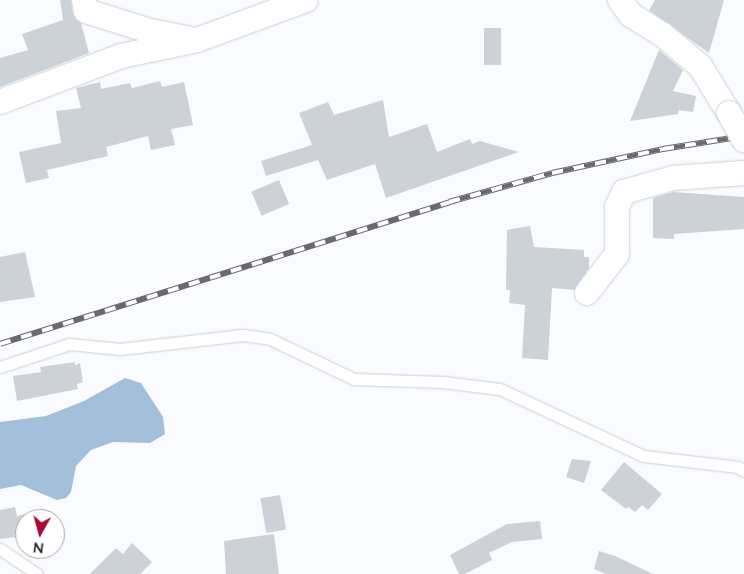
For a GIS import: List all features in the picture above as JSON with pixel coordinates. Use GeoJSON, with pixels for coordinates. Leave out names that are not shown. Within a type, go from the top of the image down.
{"type":"FeatureCollection","features":[{"type":"Feature","properties":{"kind":"street"},"geometry":{"type":"LineString","coordinates":[[84,0],[86,11],[150,31],[197,40]]}},
{"type":"Feature","properties":{"kind":"street"},"geometry":{"type":"LineString","coordinates":[[0,102],[121,56],[197,40],[306,0]]}},
{"type":"Feature","properties":{"kind":"street"},"geometry":{"type":"LineString","coordinates":[[620,0],[631,15],[662,34],[700,66],[744,140]]}},
{"type":"Feature","properties":{"kind":"street"},"geometry":{"type":"LineString","coordinates":[[588,293],[617,254],[617,207],[624,192],[673,178],[744,173]]}},
{"type":"Feature","properties":{"kind":"lane"},"geometry":{"type":"LineString","coordinates":[[0,366],[69,344],[120,349],[243,335],[270,338],[354,379],[443,382],[500,389],[644,456],[738,467],[744,471]]}},
{"type":"Feature","properties":{"kind":"lane"},"geometry":{"type":"LineString","coordinates":[[0,549],[38,574]]}},
{"type":"Feature","properties":{"kind":"water"},"geometry":{"type":"Polygon","coordinates":[[[125,378],[141,383],[163,417],[165,434],[150,443],[113,442],[91,450],[76,466],[71,492],[66,498],[57,500],[21,485],[0,489],[0,422],[46,416],[84,401],[125,378]]]}},
{"type":"Feature","properties":{"kind":"building"},"geometry":{"type":"Polygon","coordinates":[[[60,0],[71,0],[73,14],[81,23],[89,53],[0,87],[0,58],[28,50],[22,34],[63,20],[60,0]]]}},
{"type":"Feature","properties":{"kind":"building"},"geometry":{"type":"Polygon","coordinates":[[[655,0],[724,0],[709,53],[649,10],[655,0]]]}},
{"type":"Feature","properties":{"kind":"building"},"geometry":{"type":"Polygon","coordinates":[[[484,28],[501,28],[501,65],[484,65],[484,28]]]}},
{"type":"Feature","properties":{"kind":"building"},"geometry":{"type":"Polygon","coordinates":[[[659,50],[683,70],[673,91],[696,96],[693,112],[679,110],[678,114],[630,121],[659,50]]]}},
{"type":"Feature","properties":{"kind":"building"},"geometry":{"type":"Polygon","coordinates":[[[160,81],[162,87],[184,82],[193,125],[171,129],[175,145],[151,150],[148,136],[106,147],[108,156],[47,170],[49,178],[26,183],[19,152],[61,143],[56,111],[81,108],[76,88],[100,82],[101,89],[130,83],[132,88],[160,81]]]}},
{"type":"Feature","properties":{"kind":"building"},"geometry":{"type":"Polygon","coordinates":[[[383,100],[389,137],[427,124],[437,152],[470,139],[472,144],[480,141],[519,152],[386,198],[375,164],[327,180],[318,160],[266,176],[261,161],[312,145],[299,113],[328,102],[334,115],[383,100]]]}},
{"type":"Feature","properties":{"kind":"building"},"geometry":{"type":"Polygon","coordinates":[[[279,180],[289,204],[262,216],[251,192],[279,180]]]}},
{"type":"Feature","properties":{"kind":"building"},"geometry":{"type":"Polygon","coordinates":[[[673,192],[744,197],[744,229],[674,234],[674,239],[653,238],[653,198],[673,192]]]}},
{"type":"Feature","properties":{"kind":"building"},"geometry":{"type":"Polygon","coordinates":[[[530,226],[534,247],[584,250],[584,257],[589,257],[589,268],[574,290],[552,288],[548,360],[522,358],[525,305],[509,303],[510,290],[506,290],[507,230],[530,226]]]}},
{"type":"Feature","properties":{"kind":"building"},"geometry":{"type":"Polygon","coordinates":[[[25,252],[35,297],[0,302],[0,257],[25,252]]]}},
{"type":"Feature","properties":{"kind":"building"},"geometry":{"type":"Polygon","coordinates":[[[75,362],[75,365],[80,363],[83,382],[77,384],[78,389],[17,401],[13,376],[41,372],[40,367],[75,362]]]}},
{"type":"Feature","properties":{"kind":"building"},"geometry":{"type":"Polygon","coordinates":[[[572,459],[591,461],[584,483],[566,477],[572,459]]]}},
{"type":"Feature","properties":{"kind":"building"},"geometry":{"type":"Polygon","coordinates":[[[624,462],[662,494],[648,510],[642,505],[635,512],[628,507],[626,509],[601,490],[624,462]]]}},
{"type":"Feature","properties":{"kind":"building"},"geometry":{"type":"Polygon","coordinates":[[[280,495],[286,529],[266,533],[260,498],[280,495]]]}},
{"type":"Feature","properties":{"kind":"building"},"geometry":{"type":"Polygon","coordinates":[[[15,507],[15,537],[0,539],[0,510],[15,507]]]}},
{"type":"Feature","properties":{"kind":"building"},"geometry":{"type":"Polygon","coordinates":[[[540,521],[542,539],[512,542],[489,553],[492,560],[465,574],[459,574],[450,555],[507,524],[540,521]]]}},
{"type":"Feature","properties":{"kind":"building"},"geometry":{"type":"Polygon","coordinates":[[[274,534],[279,574],[226,574],[224,541],[274,534]]]}},
{"type":"Feature","properties":{"kind":"building"},"geometry":{"type":"Polygon","coordinates":[[[132,543],[152,562],[140,574],[90,574],[116,548],[123,554],[132,543]]]}},
{"type":"Feature","properties":{"kind":"building"},"geometry":{"type":"Polygon","coordinates":[[[599,551],[615,556],[653,574],[606,574],[594,569],[599,551]]]}},
{"type":"Feature","properties":{"kind":"railway"},"geometry":{"type":"LineString","coordinates":[[0,344],[449,202],[552,173],[663,149],[744,136]]}}]}
